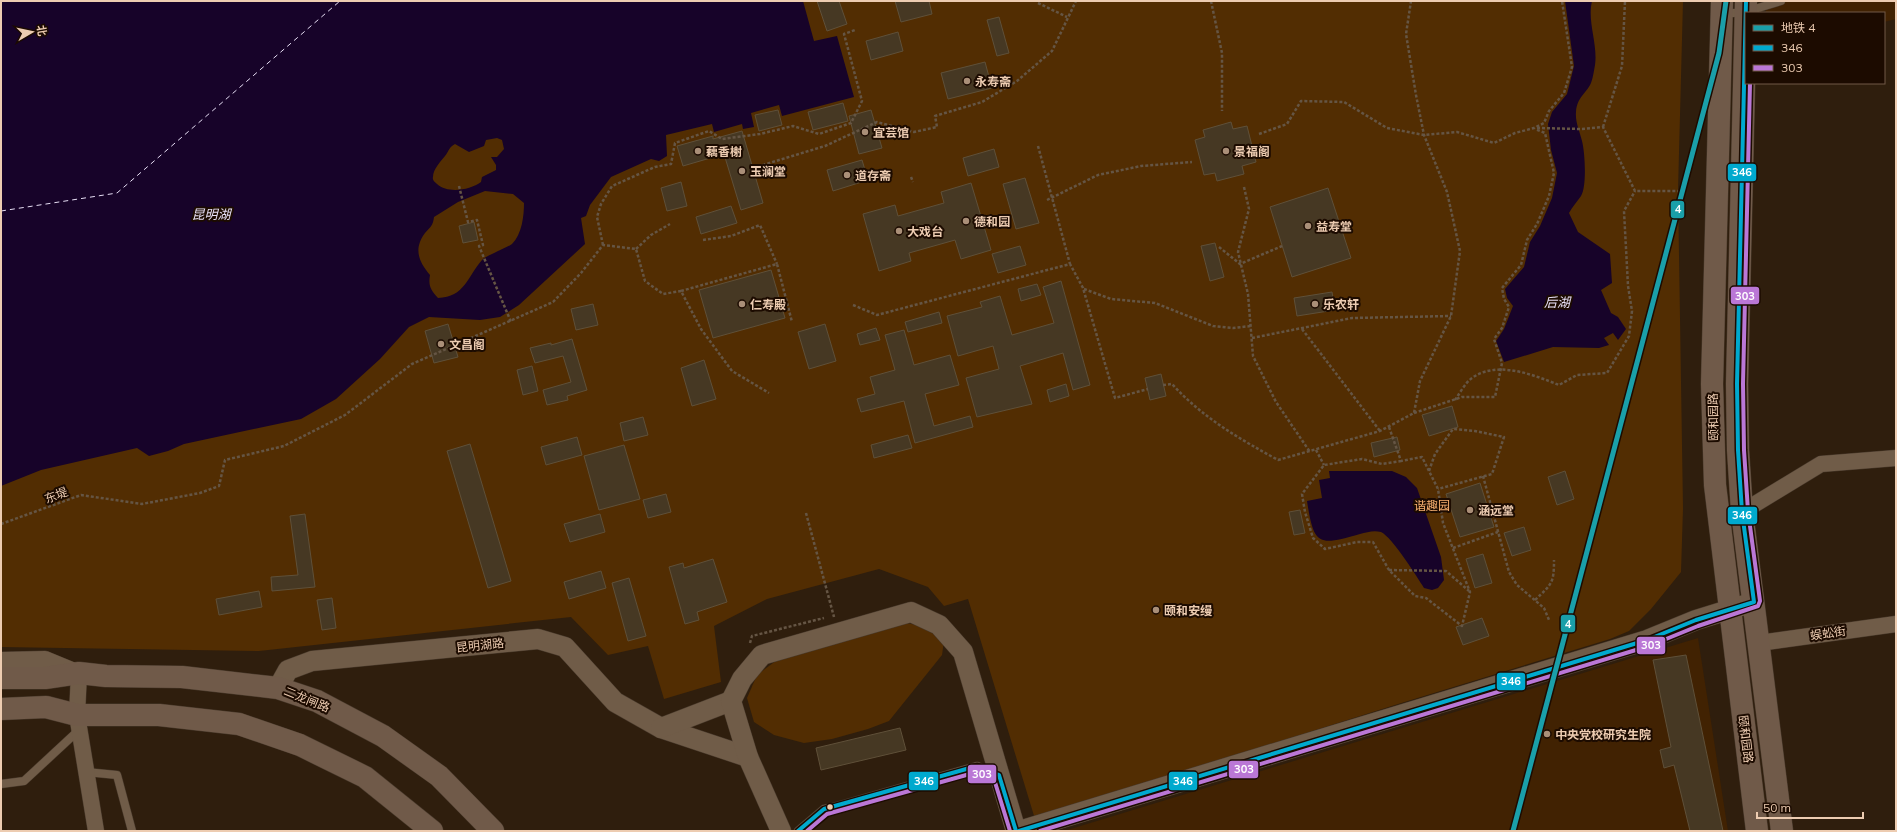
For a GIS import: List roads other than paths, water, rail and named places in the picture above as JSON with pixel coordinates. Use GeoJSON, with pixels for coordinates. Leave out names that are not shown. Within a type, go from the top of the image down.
{"type":"FeatureCollection","features":[{"type":"Feature","properties":{"kind":"main road","name":"颐和园路"},"geometry":{"type":"LineString","coordinates":[[1722,7],[1712,384],[1715,485],[1757,831]]}},
{"type":"Feature","properties":{"kind":"main road","name":"颐和园路"},"geometry":{"type":"LineString","coordinates":[[1745,49],[1737,384],[1738,450],[1742,512],[1782,831]]}},
{"type":"Feature","properties":{"kind":"main road","name":"二龙闸路"},"geometry":{"type":"LineString","coordinates":[[1,678],[45,678],[79,673],[106,676],[182,677],[278,688],[317,702],[383,736],[439,776],[492,831]]}},
{"type":"Feature","properties":{"kind":"main road"},"geometry":{"type":"LineString","coordinates":[[1,709],[46,707],[78,723],[159,715],[239,724],[300,745],[365,777],[432,831]]}},
{"type":"Feature","properties":{"kind":"street"},"geometry":{"type":"LineString","coordinates":[[1742,512],[1821,464],[1896,458]]}},
{"type":"Feature","properties":{"kind":"street"},"geometry":{"type":"LineString","coordinates":[[661,728],[731,701],[742,679],[762,655],[911,612],[938,625],[963,652],[999,775],[1018,831],[1647,640],[1696,620],[1730,608],[1754,602]]}},
{"type":"Feature","properties":{"kind":"street","name":"蜈蚣街"},"geometry":{"type":"LineString","coordinates":[[1759,643],[1896,624]]}},
{"type":"Feature","properties":{"kind":"street","name":"昆明湖路"},"geometry":{"type":"LineString","coordinates":[[278,688],[288,670],[312,661],[538,639],[565,646],[615,702],[661,728],[748,757]]}},
{"type":"Feature","properties":{"kind":"street"},"geometry":{"type":"LineString","coordinates":[[1,660],[45,659],[79,673],[78,723],[96,831]]}},
{"type":"Feature","properties":{"kind":"street"},"geometry":{"type":"LineString","coordinates":[[731,701],[748,757],[780,831]]}},
{"type":"Feature","properties":{"kind":"lane"},"geometry":{"type":"LineString","coordinates":[[1722,7],[1746,7],[1781,1]]}},
{"type":"Feature","properties":{"kind":"lane"},"geometry":{"type":"LineString","coordinates":[[1,784],[24,781],[78,723]]}},
{"type":"Feature","properties":{"kind":"lane"},"geometry":{"type":"LineString","coordinates":[[798,831],[824,809],[977,766],[999,775]]}},
{"type":"Feature","properties":{"kind":"lane"},"geometry":{"type":"LineString","coordinates":[[86,772],[117,775],[132,831]]}},
{"type":"Feature","properties":{"kind":"water","name":"昆明湖"},"geometry":{"type":"Polygon","coordinates":[[[1,1],[803,1],[814,41],[837,36],[854,97],[782,116],[779,105],[751,113],[754,127],[743,129],[742,124],[714,132],[712,124],[666,135],[667,156],[659,161],[651,159],[611,177],[590,205],[586,216],[581,218],[585,244],[519,305],[500,317],[480,320],[429,317],[409,327],[380,359],[336,399],[301,419],[184,444],[168,451],[149,456],[137,448],[41,470],[1,486],[1,1]],[[497,138],[486,140],[484,146],[469,152],[455,144],[453,145],[436,168],[433,174],[434,181],[442,187],[453,190],[465,189],[481,182],[482,177],[496,170],[496,165],[491,157],[497,157],[504,149],[502,140],[497,138]],[[485,191],[458,202],[434,217],[430,228],[421,239],[418,250],[420,260],[430,275],[429,282],[431,288],[438,298],[447,297],[460,290],[482,260],[512,244],[518,235],[523,219],[524,203],[513,194],[485,191]]]}},
{"type":"Feature","properties":{"kind":"water","name":"后湖"},"geometry":{"type":"Polygon","coordinates":[[[1565,1],[1592,1],[1591,17],[1596,57],[1591,83],[1580,99],[1576,112],[1584,153],[1584,185],[1581,196],[1569,213],[1578,232],[1610,254],[1612,283],[1601,290],[1611,313],[1618,317],[1626,329],[1618,340],[1613,333],[1604,338],[1609,345],[1599,348],[1553,347],[1504,362],[1496,341],[1504,329],[1513,306],[1507,298],[1505,289],[1524,267],[1530,242],[1540,226],[1552,198],[1557,173],[1551,150],[1548,124],[1552,112],[1567,94],[1574,66],[1565,1]]]}},
{"type":"Feature","properties":{"kind":"water"},"geometry":{"type":"Polygon","coordinates":[[[1329,471],[1392,471],[1406,477],[1417,488],[1441,557],[1444,580],[1438,588],[1432,590],[1424,588],[1398,549],[1386,535],[1381,532],[1370,532],[1327,541],[1320,539],[1312,527],[1307,501],[1322,498],[1319,480],[1330,478],[1329,471]]]}},
{"type":"Feature","properties":{"kind":"metro line","name":"4"},"geometry":{"type":"LineString","coordinates":[[1513,831],[1719,53],[1726,1]]}},
{"type":"Feature","properties":{"kind":"place","name":"永寿斋"},"geometry":{"type":"Point","coordinates":[967,81]}},
{"type":"Feature","properties":{"kind":"place","name":"宜芸馆"},"geometry":{"type":"Point","coordinates":[865,132]}},
{"type":"Feature","properties":{"kind":"place","name":"藕香榭"},"geometry":{"type":"Point","coordinates":[698,151]}},
{"type":"Feature","properties":{"kind":"place","name":"景福阁"},"geometry":{"type":"Point","coordinates":[1226,151]}},
{"type":"Feature","properties":{"kind":"place","name":"玉澜堂"},"geometry":{"type":"Point","coordinates":[742,171]}},
{"type":"Feature","properties":{"kind":"place","name":"道存斋"},"geometry":{"type":"Point","coordinates":[847,175]}},
{"type":"Feature","properties":{"kind":"place","name":"德和园"},"geometry":{"type":"Point","coordinates":[966,221]}},
{"type":"Feature","properties":{"kind":"place","name":"益寿堂"},"geometry":{"type":"Point","coordinates":[1308,226]}},
{"type":"Feature","properties":{"kind":"place","name":"大戏台"},"geometry":{"type":"Point","coordinates":[899,231]}},
{"type":"Feature","properties":{"kind":"place","name":"仁寿殿"},"geometry":{"type":"Point","coordinates":[742,304]}},
{"type":"Feature","properties":{"kind":"place","name":"乐农轩"},"geometry":{"type":"Point","coordinates":[1315,304]}},
{"type":"Feature","properties":{"kind":"place","name":"文昌阁"},"geometry":{"type":"Point","coordinates":[441,344]}},
{"type":"Feature","properties":{"kind":"place","name":"涵远堂"},"geometry":{"type":"Point","coordinates":[1470,510]}},
{"type":"Feature","properties":{"kind":"place","name":"颐和安缦"},"geometry":{"type":"Point","coordinates":[1156,610]}},
{"type":"Feature","properties":{"kind":"place","name":"中央党校研究生院"},"geometry":{"type":"Point","coordinates":[1547,734]}},
{"type":"Feature","properties":{"kind":"park label","name":"谐趣园"},"geometry":{"type":"Point","coordinates":[1432,505]}}]}
